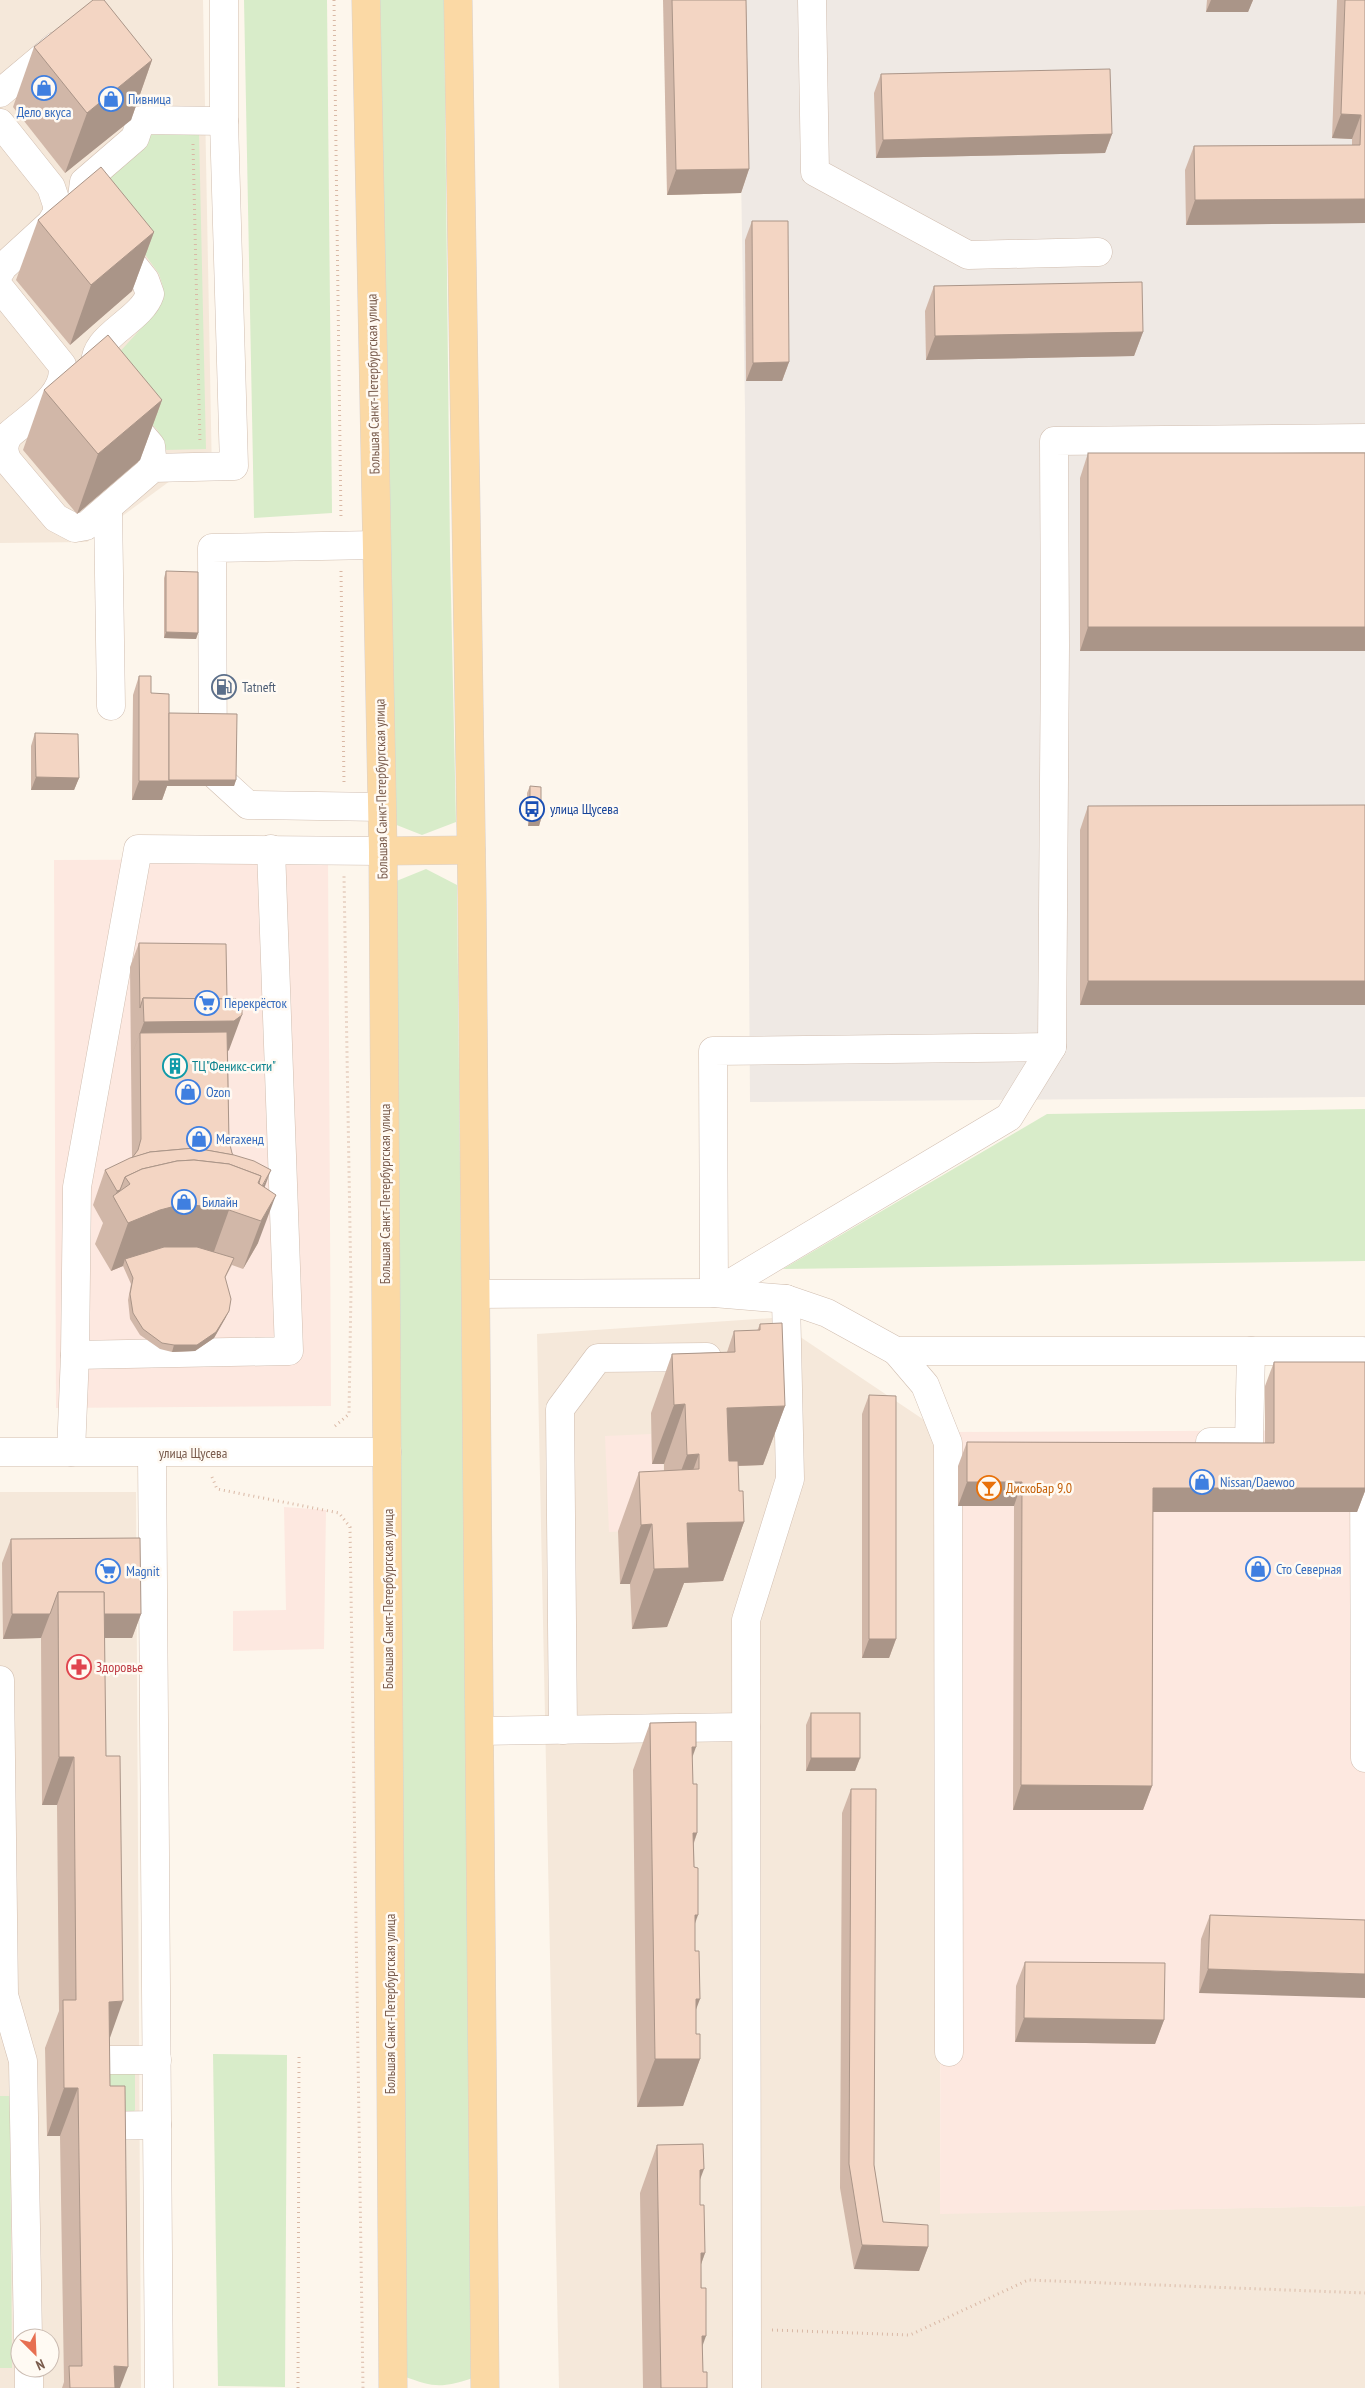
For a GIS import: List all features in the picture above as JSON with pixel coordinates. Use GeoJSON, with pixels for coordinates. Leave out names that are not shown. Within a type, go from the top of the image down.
{"type":"FeatureCollection","features":[{"type":"Feature","properties":{"kind":"main road","name":"Большая Санкт-Петербургская улица"},"geometry":{"type":"LineString","coordinates":[[366,0],[382,851],[393,2388]]}},
{"type":"Feature","properties":{"kind":"main road"},"geometry":{"type":"LineString","coordinates":[[458,0],[471,850],[485,2388]]}},
{"type":"Feature","properties":{"kind":"main road"},"geometry":{"type":"LineString","coordinates":[[382,851],[471,850]]}},
{"type":"Feature","properties":{"kind":"street"},"geometry":{"type":"LineString","coordinates":[[0,288],[62,365],[64,374],[59,391],[7,438],[4,448],[5,456],[56,518],[67,526],[75,528],[86,526],[153,468],[234,466],[224,121],[224,0]]}},
{"type":"Feature","properties":{"kind":"street"},"geometry":{"type":"LineString","coordinates":[[812,0],[815,172],[968,256],[1098,252]]}},
{"type":"Feature","properties":{"kind":"street"},"geometry":{"type":"LineString","coordinates":[[0,93],[55,46],[68,41],[83,42]]}},
{"type":"Feature","properties":{"kind":"street"},"geometry":{"type":"LineString","coordinates":[[130,94],[140,109],[141,120],[135,138],[89,176],[84,182],[82,197],[85,205],[135,265],[150,294],[144,307],[104,342],[96,353],[95,363],[102,387],[150,446],[154,458],[153,468]]}},
{"type":"Feature","properties":{"kind":"street"},"geometry":{"type":"LineString","coordinates":[[141,120],[224,121]]}},
{"type":"Feature","properties":{"kind":"street"},"geometry":{"type":"LineString","coordinates":[[0,123],[51,187],[57,205],[56,213],[51,223],[2,267],[0,272]]}},
{"type":"Feature","properties":{"kind":"street"},"geometry":{"type":"LineString","coordinates":[[714,1292],[1009,1117],[1052,1047],[1054,441],[1365,438]]}},
{"type":"Feature","properties":{"kind":"street"},"geometry":{"type":"LineString","coordinates":[[108,508],[111,706]]}},
{"type":"Feature","properties":{"kind":"street"},"geometry":{"type":"LineString","coordinates":[[376,546],[212,548],[213,774],[248,805],[381,807]]}},
{"type":"Feature","properties":{"kind":"street"},"geometry":{"type":"LineString","coordinates":[[71,1452],[75,1355],[77,1187],[138,849],[382,851]]}},
{"type":"Feature","properties":{"kind":"street"},"geometry":{"type":"LineString","coordinates":[[75,1355],[288,1352],[271,849]]}},
{"type":"Feature","properties":{"kind":"street"},"geometry":{"type":"LineString","coordinates":[[714,1292],[713,1051],[1052,1047]]}},
{"type":"Feature","properties":{"kind":"street"},"geometry":{"type":"LineString","coordinates":[[476,1294],[714,1292],[786,1300],[827,1313],[896,1351],[925,1385],[948,1443],[949,2052]]}},
{"type":"Feature","properties":{"kind":"street"},"geometry":{"type":"LineString","coordinates":[[747,2388],[746,1620],[790,1479],[776,1357],[786,1300]]}},
{"type":"Feature","properties":{"kind":"street"},"geometry":{"type":"LineString","coordinates":[[896,1351],[1363,1351],[1365,1758]]}},
{"type":"Feature","properties":{"kind":"street"},"geometry":{"type":"LineString","coordinates":[[1181,1442],[1249,1442],[1251,1351]]}},
{"type":"Feature","properties":{"kind":"street"},"geometry":{"type":"LineString","coordinates":[[563,1730],[560,1409],[598,1358],[737,1357]]}},
{"type":"Feature","properties":{"kind":"street"},"geometry":{"type":"LineString","coordinates":[[948,1443],[977,1443]]}},
{"type":"Feature","properties":{"kind":"street","name":"улица Щусева"},"geometry":{"type":"LineString","coordinates":[[0,1452],[387,1452]]}},
{"type":"Feature","properties":{"kind":"street"},"geometry":{"type":"LineString","coordinates":[[152,1453],[159,2388]]}},
{"type":"Feature","properties":{"kind":"street"},"geometry":{"type":"LineString","coordinates":[[0,1680],[2,1995],[34,2060],[36,2126],[28,2328]]}},
{"type":"Feature","properties":{"kind":"street"},"geometry":{"type":"LineString","coordinates":[[480,1731],[746,1727]]}},
{"type":"Feature","properties":{"kind":"street"},"geometry":{"type":"LineString","coordinates":[[92,2060],[157,2060]]}},
{"type":"Feature","properties":{"kind":"street"},"geometry":{"type":"LineString","coordinates":[[93,2126],[158,2125]]}},
{"type":"Feature","properties":{"kind":"path"},"geometry":{"type":"LineString","coordinates":[[334,0],[344,806]]}},
{"type":"Feature","properties":{"kind":"path"},"geometry":{"type":"LineString","coordinates":[[193,136],[200,444]]}},
{"type":"Feature","properties":{"kind":"path"},"geometry":{"type":"LineString","coordinates":[[330,1431],[349,1414],[351,1289],[344,850]]}},
{"type":"Feature","properties":{"kind":"path"},"geometry":{"type":"LineString","coordinates":[[207,1453],[207,1462],[217,1489],[339,1513],[350,1527],[362,2388]]}},
{"type":"Feature","properties":{"kind":"path"},"geometry":{"type":"LineString","coordinates":[[298,2388],[299,2057]]}},
{"type":"Feature","properties":{"kind":"path"},"geometry":{"type":"LineString","coordinates":[[746,2329],[910,2335],[1028,2280],[1365,2292]]}},
{"type":"Feature","properties":{"kind":"shaded area"},"geometry":{"type":"Polygon","coordinates":[[[0,0],[203,0],[212,476],[174,478],[87,542],[0,543],[0,0]]]}},
{"type":"Feature","properties":{"kind":"shaded area"},"geometry":{"type":"Polygon","coordinates":[[[738,0],[1365,0],[1365,1097],[750,1102],[745,409],[738,0]]]}},
{"type":"Feature","properties":{"kind":"shaded area"},"geometry":{"type":"Polygon","coordinates":[[[328,859],[331,1406],[56,1408],[54,860],[328,859]]]}},
{"type":"Feature","properties":{"kind":"shaded area"},"geometry":{"type":"Polygon","coordinates":[[[772,1318],[942,1432],[940,2213],[1365,2206],[1365,2388],[559,2388],[537,1334],[772,1318]]]}},
{"type":"Feature","properties":{"kind":"shaded area"},"geometry":{"type":"Polygon","coordinates":[[[1365,1430],[1365,2206],[940,2214],[942,1432],[1365,1430]]]}},
{"type":"Feature","properties":{"kind":"shaded area"},"geometry":{"type":"Polygon","coordinates":[[[651,1434],[652,1464],[663,1464],[665,1514],[677,1529],[609,1532],[605,1436],[651,1434]]]}},
{"type":"Feature","properties":{"kind":"shaded area"},"geometry":{"type":"Polygon","coordinates":[[[0,1492],[136,1492],[141,2388],[0,2388],[0,1492]]]}},
{"type":"Feature","properties":{"kind":"shaded area"},"geometry":{"type":"Polygon","coordinates":[[[284,1507],[326,1510],[324,1649],[233,1651],[233,1611],[286,1610],[284,1507]]]}},
{"type":"Feature","properties":{"kind":"green space"},"geometry":{"type":"Polygon","coordinates":[[[244,0],[327,0],[332,513],[254,518],[244,0]]]}},
{"type":"Feature","properties":{"kind":"green space"},"geometry":{"type":"Polygon","coordinates":[[[376,0],[444,0],[450,551],[456,822],[422,835],[389,822],[376,0]]]}},
{"type":"Feature","properties":{"kind":"green space"},"geometry":{"type":"Polygon","coordinates":[[[199,131],[206,449],[164,450],[158,431],[132,400],[116,356],[158,310],[163,287],[159,274],[136,242],[104,181],[148,136],[156,132],[199,131]]]}},
{"type":"Feature","properties":{"kind":"green space"},"geometry":{"type":"Polygon","coordinates":[[[426,869],[457,885],[473,2378],[445,2385],[431,2385],[403,2376],[394,882],[426,869]]]}},
{"type":"Feature","properties":{"kind":"green space"},"geometry":{"type":"Polygon","coordinates":[[[1365,1109],[1365,1261],[783,1269],[1047,1114],[1365,1109]]]}},
{"type":"Feature","properties":{"kind":"green space"},"geometry":{"type":"Polygon","coordinates":[[[213,2054],[287,2055],[285,2387],[218,2386],[213,2054]]]}},
{"type":"Feature","properties":{"kind":"green space"},"geometry":{"type":"Polygon","coordinates":[[[93,2061],[122,2062],[135,2074],[135,2110],[122,2124],[93,2061]]]}},
{"type":"Feature","properties":{"kind":"green space"},"geometry":{"type":"Polygon","coordinates":[[[0,2096],[10,2096],[12,2328],[10,2328],[10,2368],[0,2368],[0,2096]]]}},
{"type":"Feature","properties":{"kind":"building"},"geometry":{"type":"Polygon","coordinates":[[[93,0],[104,0],[152,60],[87,113],[34,47],[93,0]]]}},
{"type":"Feature","properties":{"kind":"building"},"geometry":{"type":"Polygon","coordinates":[[[672,0],[746,0],[749,169],[676,170],[672,0]]]}},
{"type":"Feature","properties":{"kind":"building"},"geometry":{"type":"Polygon","coordinates":[[[1345,0],[1365,0],[1365,199],[1195,200],[1194,146],[1360,145],[1361,115],[1341,114],[1345,0]]]}},
{"type":"Feature","properties":{"kind":"building"},"geometry":{"type":"Polygon","coordinates":[[[1110,69],[1112,134],[883,140],[881,74],[1110,69]]]}},
{"type":"Feature","properties":{"kind":"building"},"geometry":{"type":"Polygon","coordinates":[[[101,167],[154,232],[91,285],[38,220],[101,167]]]}},
{"type":"Feature","properties":{"kind":"building"},"geometry":{"type":"Polygon","coordinates":[[[752,221],[788,221],[789,362],[753,363],[752,221]]]}},
{"type":"Feature","properties":{"kind":"building"},"geometry":{"type":"Polygon","coordinates":[[[1142,282],[1143,332],[935,336],[934,286],[1142,282]]]}},
{"type":"Feature","properties":{"kind":"building"},"geometry":{"type":"Polygon","coordinates":[[[108,335],[162,400],[98,454],[44,390],[108,335]]]}},
{"type":"Feature","properties":{"kind":"building"},"geometry":{"type":"Polygon","coordinates":[[[1088,453],[1365,453],[1365,627],[1088,627],[1088,453]]]}},
{"type":"Feature","properties":{"kind":"building"},"geometry":{"type":"Polygon","coordinates":[[[166,571],[198,572],[198,633],[166,632],[166,571]]]}},
{"type":"Feature","properties":{"kind":"building"},"geometry":{"type":"Polygon","coordinates":[[[139,676],[151,676],[151,693],[169,694],[169,781],[139,781],[139,676]]]}},
{"type":"Feature","properties":{"kind":"building"},"geometry":{"type":"Polygon","coordinates":[[[169,713],[237,714],[236,780],[169,780],[169,713]]]}},
{"type":"Feature","properties":{"kind":"building"},"geometry":{"type":"Polygon","coordinates":[[[35,733],[78,734],[79,778],[36,777],[35,733]]]}},
{"type":"Feature","properties":{"kind":"building"},"geometry":{"type":"Polygon","coordinates":[[[530,786],[541,787],[541,819],[530,819],[530,786]]]}},
{"type":"Feature","properties":{"kind":"building"},"geometry":{"type":"Polygon","coordinates":[[[1365,805],[1365,981],[1088,981],[1088,806],[1365,805]]]}},
{"type":"Feature","properties":{"kind":"building"},"geometry":{"type":"Polygon","coordinates":[[[139,943],[226,944],[227,999],[143,998],[140,1008],[139,943]]]}},
{"type":"Feature","properties":{"kind":"building"},"geometry":{"type":"Polygon","coordinates":[[[143,998],[236,999],[242,1005],[242,1015],[234,1021],[144,1022],[143,998]]]}},
{"type":"Feature","properties":{"kind":"building"},"geometry":{"type":"Polygon","coordinates":[[[227,1032],[229,1141],[233,1155],[195,1148],[150,1152],[132,1158],[138,1150],[141,1139],[140,1033],[227,1032]]]}},
{"type":"Feature","properties":{"kind":"building"},"geometry":{"type":"Polygon","coordinates":[[[195,1148],[234,1155],[254,1161],[271,1170],[262,1186],[259,1183],[261,1176],[229,1164],[194,1160],[177,1161],[142,1169],[125,1177],[120,1190],[117,1191],[105,1170],[130,1158],[150,1152],[195,1148]]]}},
{"type":"Feature","properties":{"kind":"building"},"geometry":{"type":"Polygon","coordinates":[[[194,1160],[229,1164],[261,1176],[258,1183],[276,1195],[261,1221],[229,1210],[179,1205],[160,1210],[128,1223],[113,1196],[130,1184],[125,1177],[142,1169],[177,1161],[194,1160]]]}},
{"type":"Feature","properties":{"kind":"building"},"geometry":{"type":"Polygon","coordinates":[[[164,1247],[197,1247],[234,1258],[225,1277],[231,1299],[229,1311],[216,1332],[197,1345],[162,1343],[143,1329],[133,1313],[130,1294],[133,1278],[125,1259],[164,1247]]]}},
{"type":"Feature","properties":{"kind":"building"},"geometry":{"type":"Polygon","coordinates":[[[782,1323],[785,1406],[727,1408],[729,1461],[738,1461],[739,1491],[743,1491],[744,1522],[687,1523],[689,1568],[654,1569],[652,1524],[641,1525],[639,1472],[699,1469],[699,1454],[687,1455],[685,1404],[674,1405],[672,1354],[735,1352],[734,1331],[760,1330],[760,1324],[782,1323]]]}},
{"type":"Feature","properties":{"kind":"building"},"geometry":{"type":"Polygon","coordinates":[[[1274,1362],[1365,1362],[1365,1488],[1153,1488],[1152,1786],[1021,1785],[1022,1482],[967,1482],[967,1442],[1274,1443],[1274,1362]]]}},
{"type":"Feature","properties":{"kind":"building"},"geometry":{"type":"Polygon","coordinates":[[[869,1395],[896,1396],[896,1639],[869,1639],[869,1395]]]}},
{"type":"Feature","properties":{"kind":"building"},"geometry":{"type":"Polygon","coordinates":[[[140,1538],[141,1614],[104,1614],[104,1592],[58,1592],[50,1614],[12,1614],[11,1539],[140,1538]]]}},
{"type":"Feature","properties":{"kind":"building"},"geometry":{"type":"Polygon","coordinates":[[[58,1592],[104,1592],[106,1756],[120,1756],[123,2001],[109,2002],[110,2086],[125,2086],[128,2367],[114,2366],[115,2388],[70,2388],[69,2366],[82,2366],[78,2088],[64,2088],[63,2000],[76,2000],[74,1757],[59,1757],[58,1592]]]}},
{"type":"Feature","properties":{"kind":"building"},"geometry":{"type":"Polygon","coordinates":[[[811,1713],[860,1713],[860,1758],[811,1758],[811,1713]]]}},
{"type":"Feature","properties":{"kind":"building"},"geometry":{"type":"Polygon","coordinates":[[[696,1722],[696,1747],[692,1747],[693,1784],[697,1784],[697,1833],[693,1833],[694,1867],[698,1868],[698,1915],[695,1915],[695,1951],[699,1951],[700,1999],[696,1999],[696,2034],[700,2034],[700,2059],[655,2059],[650,1723],[696,1722]]]}},
{"type":"Feature","properties":{"kind":"building"},"geometry":{"type":"Polygon","coordinates":[[[851,1789],[876,1789],[874,2165],[883,2222],[928,2225],[928,2247],[862,2245],[849,2164],[851,1789]]]}},
{"type":"Feature","properties":{"kind":"building"},"geometry":{"type":"Polygon","coordinates":[[[1210,1915],[1365,1920],[1365,1974],[1208,1969],[1210,1915]]]}},
{"type":"Feature","properties":{"kind":"building"},"geometry":{"type":"Polygon","coordinates":[[[1025,1962],[1165,1963],[1164,2020],[1024,2018],[1025,1962]]]}},
{"type":"Feature","properties":{"kind":"building"},"geometry":{"type":"Polygon","coordinates":[[[703,2144],[704,2169],[700,2170],[700,2205],[704,2205],[705,2253],[701,2253],[701,2288],[706,2288],[706,2336],[702,2336],[703,2372],[707,2372],[707,2388],[661,2388],[657,2145],[703,2144]]]}},
{"type":"Feature","properties":{"kind":"place","name":"Дело вкуса"},"geometry":{"type":"Point","coordinates":[44,88]}},
{"type":"Feature","properties":{"kind":"place","name":"Пивница"},"geometry":{"type":"Point","coordinates":[111,99]}},
{"type":"Feature","properties":{"kind":"place","name":"Tatneft"},"geometry":{"type":"Point","coordinates":[224,687]}},
{"type":"Feature","properties":{"kind":"place","name":"улица Щусева"},"geometry":{"type":"Point","coordinates":[532,809]}},
{"type":"Feature","properties":{"kind":"place","name":"Перекрёсток"},"geometry":{"type":"Point","coordinates":[207,1003]}},
{"type":"Feature","properties":{"kind":"place","name":"ТЦ\"Феникс-сити\""},"geometry":{"type":"Point","coordinates":[175,1066]}},
{"type":"Feature","properties":{"kind":"place","name":"Ozon"},"geometry":{"type":"Point","coordinates":[188,1092]}},
{"type":"Feature","properties":{"kind":"place","name":"Мегахенд"},"geometry":{"type":"Point","coordinates":[199,1139]}},
{"type":"Feature","properties":{"kind":"place","name":"Билайн"},"geometry":{"type":"Point","coordinates":[184,1202]}},
{"type":"Feature","properties":{"kind":"place","name":"Nissan/Daewoo"},"geometry":{"type":"Point","coordinates":[1202,1482]}},
{"type":"Feature","properties":{"kind":"place","name":"ДискоБар 9.0"},"geometry":{"type":"Point","coordinates":[989,1488]}},
{"type":"Feature","properties":{"kind":"place","name":"Сто Северная"},"geometry":{"type":"Point","coordinates":[1258,1569]}},
{"type":"Feature","properties":{"kind":"place","name":"Magnit"},"geometry":{"type":"Point","coordinates":[108,1571]}},
{"type":"Feature","properties":{"kind":"place","name":"Здоровье"},"geometry":{"type":"Point","coordinates":[79,1667]}}]}
